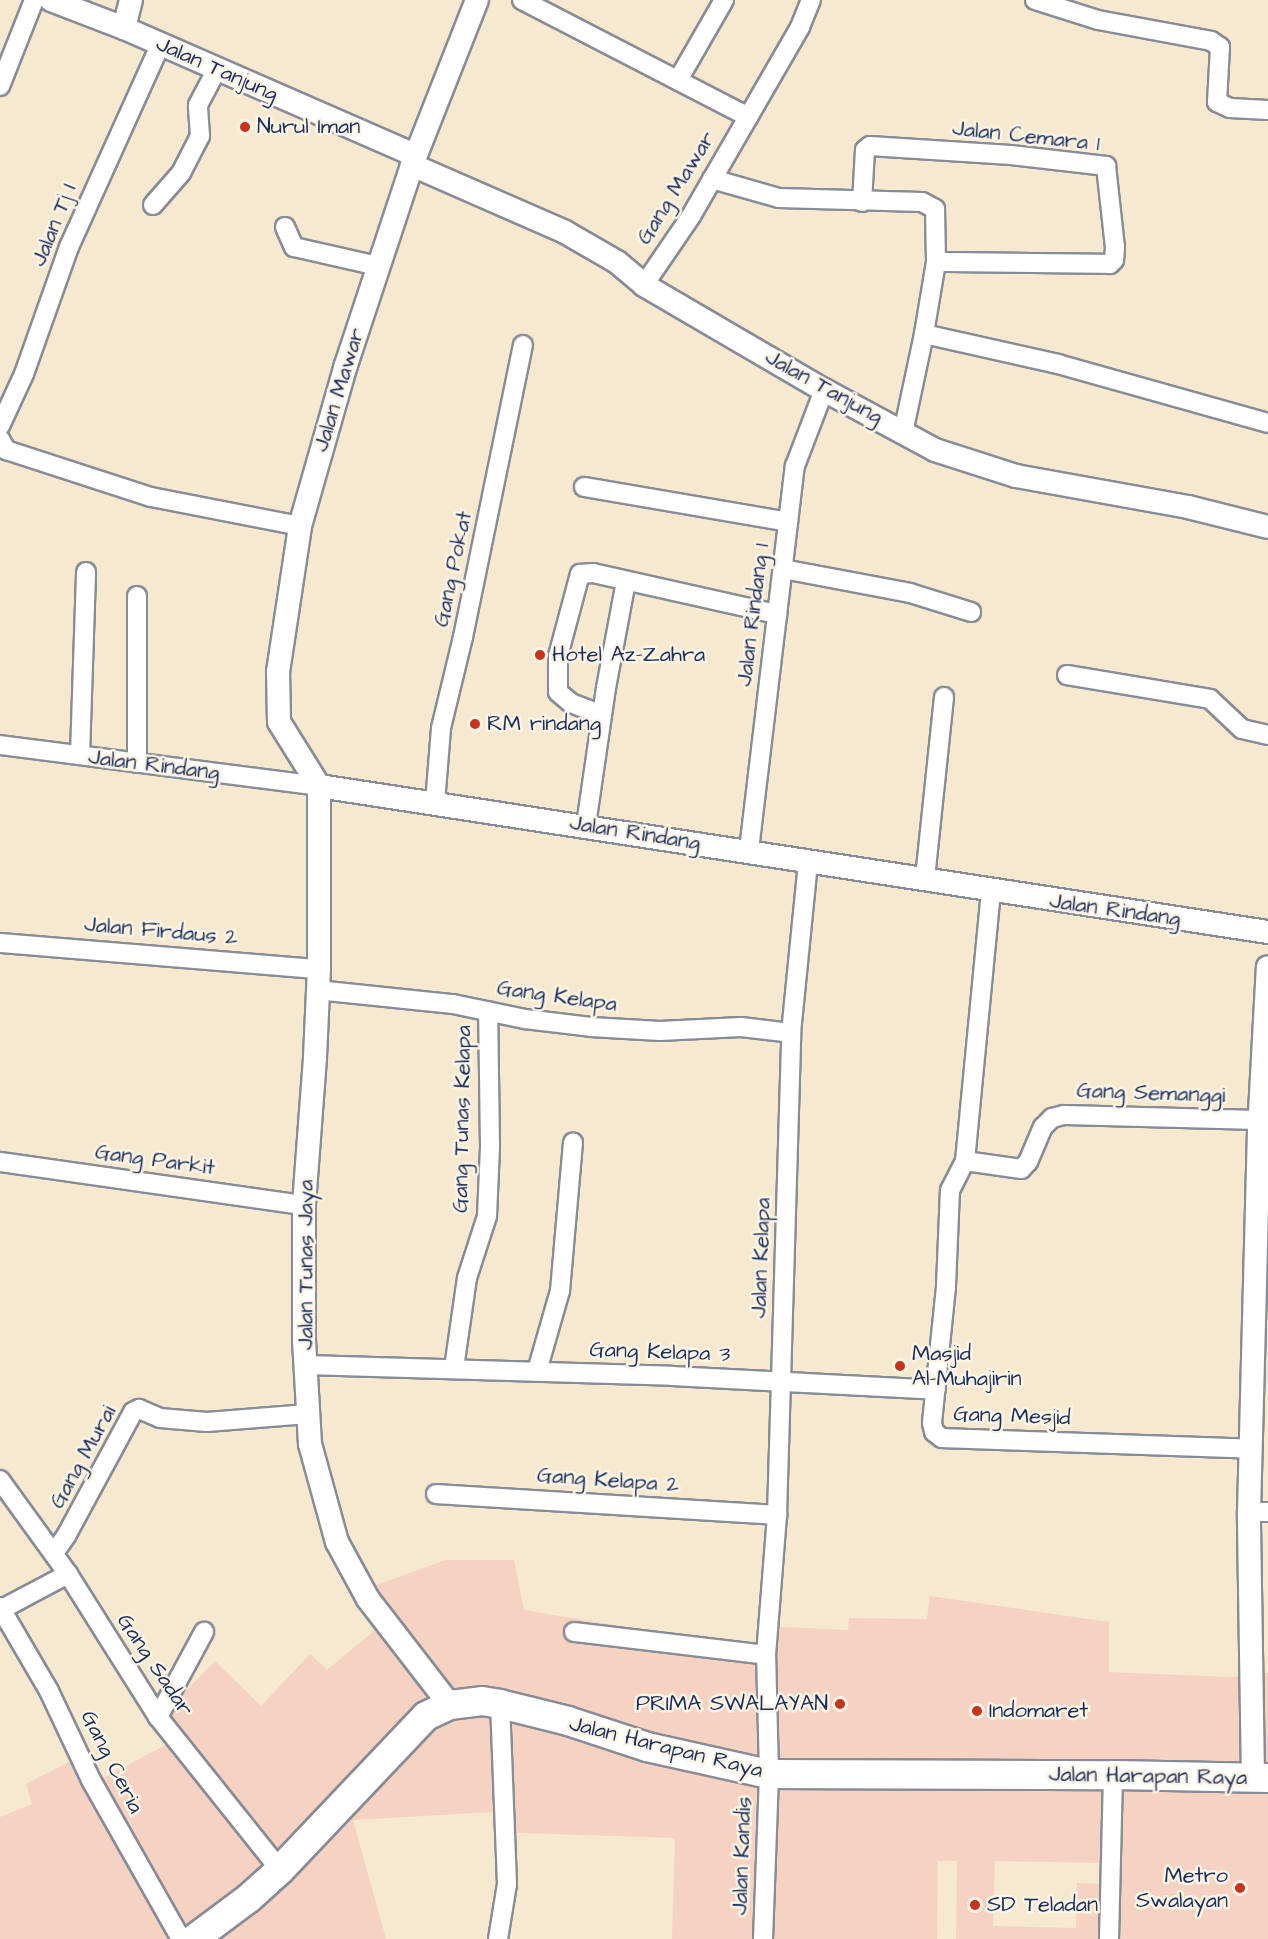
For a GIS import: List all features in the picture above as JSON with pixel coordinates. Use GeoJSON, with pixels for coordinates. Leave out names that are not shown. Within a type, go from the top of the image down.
{"type":"FeatureCollection","features":[{"type":"Feature","properties":{"kind":"main road","name":"Jalan Harapan Raya"},"geometry":{"type":"LineString","coordinates":[[204,1936],[280,1870],[412,1729],[426,1716],[450,1705],[482,1701],[500,1704],[568,1721],[647,1747],[769,1774],[1261,1778]]}},
{"type":"Feature","properties":{"kind":"street"},"geometry":{"type":"LineString","coordinates":[[0,86],[34,0]]}},
{"type":"Feature","properties":{"kind":"street","name":"Jalan Tanjung"},"geometry":{"type":"LineString","coordinates":[[51,0],[124,28],[217,69],[565,232],[617,262],[644,285],[824,390],[879,417],[935,450],[1016,476],[1188,507],[1268,527]]}},
{"type":"Feature","properties":{"kind":"street"},"geometry":{"type":"LineString","coordinates":[[124,28],[131,0]]}},
{"type":"Feature","properties":{"kind":"street","name":"Jalan Mawar"},"geometry":{"type":"LineString","coordinates":[[319,786],[279,722],[278,672],[300,526],[321,448],[413,160],[477,0]]}},
{"type":"Feature","properties":{"kind":"street","name":"Gang Mawar"},"geometry":{"type":"LineString","coordinates":[[522,0],[749,117]]}},
{"type":"Feature","properties":{"kind":"street"},"geometry":{"type":"LineString","coordinates":[[678,80],[724,0]]}},
{"type":"Feature","properties":{"kind":"street","name":"Gang Mawar"},"geometry":{"type":"LineString","coordinates":[[644,285],[749,117],[801,27],[812,0]]}},
{"type":"Feature","properties":{"kind":"street"},"geometry":{"type":"LineString","coordinates":[[1035,0],[1098,20],[1211,41],[1220,47],[1217,102],[1230,108],[1268,110]]}},
{"type":"Feature","properties":{"kind":"street","name":"Jalan Tj I"},"geometry":{"type":"LineString","coordinates":[[0,426],[24,374],[69,247],[160,45]]}},
{"type":"Feature","properties":{"kind":"street"},"geometry":{"type":"LineString","coordinates":[[153,206],[181,173],[200,136],[198,105],[217,69]]}},
{"type":"Feature","properties":{"kind":"street","name":"Jalan Cemara 1"},"geometry":{"type":"LineString","coordinates":[[862,202],[864,156],[865,150],[870,146],[1011,155],[1106,166],[1115,247],[1114,260],[1110,264],[936,262]]}},
{"type":"Feature","properties":{"kind":"street"},"geometry":{"type":"LineString","coordinates":[[712,179],[779,198],[922,202],[935,209],[936,262],[924,334],[903,433]]}},
{"type":"Feature","properties":{"kind":"street"},"geometry":{"type":"LineString","coordinates":[[285,227],[294,248],[378,266]]}},
{"type":"Feature","properties":{"kind":"street"},"geometry":{"type":"LineString","coordinates":[[924,334],[1058,364],[1268,423]]}},
{"type":"Feature","properties":{"kind":"street","name":"Gang Pokat"},"geometry":{"type":"LineString","coordinates":[[435,803],[441,728],[463,637],[523,345]]}},
{"type":"Feature","properties":{"kind":"street","name":"Jalan Rindang 1"},"geometry":{"type":"LineString","coordinates":[[749,850],[795,466],[824,390]]}},
{"type":"Feature","properties":{"kind":"street"},"geometry":{"type":"LineString","coordinates":[[0,439],[6,450],[151,497],[300,526]]}},
{"type":"Feature","properties":{"kind":"street"},"geometry":{"type":"LineString","coordinates":[[584,487],[788,522]]}},
{"type":"Feature","properties":{"kind":"street"},"geometry":{"type":"LineString","coordinates":[[783,569],[910,594],[971,612]]}},
{"type":"Feature","properties":{"kind":"street"},"geometry":{"type":"LineString","coordinates":[[80,756],[86,572]]}},
{"type":"Feature","properties":{"kind":"street"},"geometry":{"type":"LineString","coordinates":[[602,715],[571,703],[558,692],[558,656],[580,574],[593,573],[777,614]]}},
{"type":"Feature","properties":{"kind":"street"},"geometry":{"type":"LineString","coordinates":[[586,825],[602,715],[626,581]]}},
{"type":"Feature","properties":{"kind":"street"},"geometry":{"type":"LineString","coordinates":[[137,596],[137,763]]}},
{"type":"Feature","properties":{"kind":"street"},"geometry":{"type":"LineString","coordinates":[[1067,675],[1210,699],[1242,729],[1268,735]]}},
{"type":"Feature","properties":{"kind":"street"},"geometry":{"type":"LineString","coordinates":[[925,878],[944,697]]}},
{"type":"Feature","properties":{"kind":"street","name":"Jalan Rindang"},"geometry":{"type":"LineString","coordinates":[[0,745],[319,786],[586,825],[749,850],[808,862],[925,878],[991,891],[1268,932]]}},
{"type":"Feature","properties":{"kind":"street","name":"Jalan Tunas Jaya"},"geometry":{"type":"LineString","coordinates":[[319,786],[318,979],[315,1058],[304,1205],[306,1365],[310,1444],[337,1542],[368,1599],[450,1705]]}},
{"type":"Feature","properties":{"kind":"street","name":"Jalan Kelapa"},"geometry":{"type":"LineString","coordinates":[[769,1774],[766,1655],[777,1515],[791,1033],[808,862]]}},
{"type":"Feature","properties":{"kind":"street"},"geometry":{"type":"LineString","coordinates":[[936,1390],[946,1287],[950,1190],[965,1161],[991,891]]}},
{"type":"Feature","properties":{"kind":"street","name":"Jalan Firdaus 2"},"geometry":{"type":"LineString","coordinates":[[0,943],[318,979]]}},
{"type":"Feature","properties":{"kind":"street"},"geometry":{"type":"LineString","coordinates":[[1261,1778],[1259,1512],[1251,1449],[1261,1355],[1262,1128],[1268,967]]}},
{"type":"Feature","properties":{"kind":"street","name":"Gang Kelapa"},"geometry":{"type":"LineString","coordinates":[[318,979],[488,1011],[591,1027],[660,1031],[741,1027],[791,1033]]}},
{"type":"Feature","properties":{"kind":"street","name":"Gang Tunas Kelapa"},"geometry":{"type":"LineString","coordinates":[[454,1368],[467,1278],[487,1216],[490,1146],[488,1011]]}},
{"type":"Feature","properties":{"kind":"street","name":"Gang Semanggi"},"geometry":{"type":"LineString","coordinates":[[965,1161],[1021,1169],[1028,1162],[1043,1127],[1052,1118],[1064,1115],[1262,1128]]}},
{"type":"Feature","properties":{"kind":"street"},"geometry":{"type":"LineString","coordinates":[[537,1371],[560,1291],[573,1143]]}},
{"type":"Feature","properties":{"kind":"street","name":"Gang Parkit"},"geometry":{"type":"LineString","coordinates":[[0,1162],[304,1205]]}},
{"type":"Feature","properties":{"kind":"street","name":"Gang Kelapa 3"},"geometry":{"type":"LineString","coordinates":[[306,1365],[454,1368],[782,1382]]}},
{"type":"Feature","properties":{"kind":"street","name":"Gang Mesjid"},"geometry":{"type":"LineString","coordinates":[[782,1382],[936,1390],[932,1423],[934,1432],[942,1438],[1251,1449]]}},
{"type":"Feature","properties":{"kind":"street","name":"Gang Murai"},"geometry":{"type":"LineString","coordinates":[[54,1553],[66,1536],[133,1412],[139,1408],[160,1418],[207,1422],[308,1414]]}},
{"type":"Feature","properties":{"kind":"street","name":"Gang Sadar"},"geometry":{"type":"LineString","coordinates":[[0,1480],[54,1553],[158,1717],[280,1870]]}},
{"type":"Feature","properties":{"kind":"street","name":"Gang Kelapa 2"},"geometry":{"type":"LineString","coordinates":[[436,1494],[777,1515]]}},
{"type":"Feature","properties":{"kind":"street"},"geometry":{"type":"LineString","coordinates":[[1,1608],[68,1574]]}},
{"type":"Feature","properties":{"kind":"street","name":"Gang Ceria"},"geometry":{"type":"LineString","coordinates":[[1,1608],[49,1691],[91,1780],[181,1939]]}},
{"type":"Feature","properties":{"kind":"street"},"geometry":{"type":"LineString","coordinates":[[158,1717],[204,1632]]}},
{"type":"Feature","properties":{"kind":"street"},"geometry":{"type":"LineString","coordinates":[[574,1632],[766,1655]]}},
{"type":"Feature","properties":{"kind":"street"},"geometry":{"type":"LineString","coordinates":[[498,1939],[507,1884],[500,1704]]}},
{"type":"Feature","properties":{"kind":"street","name":"Jalan Kandis"},"geometry":{"type":"LineString","coordinates":[[763,1939],[769,1774]]}},
{"type":"Feature","properties":{"kind":"street"},"geometry":{"type":"LineString","coordinates":[[1109,1939],[1113,1775]]}},
{"type":"Feature","properties":{"kind":"shaded area"},"geometry":{"type":"Polygon","coordinates":[[[446,1560],[514,1560],[524,1610],[759,1649],[760,1626],[848,1630],[849,1618],[927,1619],[930,1596],[1109,1622],[1109,1672],[1230,1677],[1268,1673],[1268,1939],[1105,1939],[1106,1863],[995,1861],[993,1926],[1076,1928],[1077,1883],[1102,1884],[1101,1939],[956,1939],[957,1861],[938,1861],[937,1939],[672,1939],[675,1838],[493,1832],[494,1812],[353,1820],[386,1939],[0,1939],[0,1817],[32,1804],[26,1784],[73,1760],[90,1785],[186,1734],[165,1712],[215,1661],[261,1706],[310,1654],[327,1670],[392,1616],[371,1587],[446,1560]]]}},
{"type":"Feature","properties":{"kind":"place","name":"Nurul Iman"},"geometry":{"type":"Point","coordinates":[245,127]}},
{"type":"Feature","properties":{"kind":"place","name":"Hotel Az-Zahra"},"geometry":{"type":"Point","coordinates":[540,655]}},
{"type":"Feature","properties":{"kind":"place","name":"RM rindang"},"geometry":{"type":"Point","coordinates":[475,724]}},
{"type":"Feature","properties":{"kind":"place","name":"Masjid Al-Muhajirin"},"geometry":{"type":"Point","coordinates":[900,1366]}},
{"type":"Feature","properties":{"kind":"place","name":"PRIMA SWALAYAN"},"geometry":{"type":"Point","coordinates":[840,1704]}},
{"type":"Feature","properties":{"kind":"place","name":"Indomaret"},"geometry":{"type":"Point","coordinates":[977,1711]}},
{"type":"Feature","properties":{"kind":"place","name":"Metro Swalayan"},"geometry":{"type":"Point","coordinates":[1240,1888]}},
{"type":"Feature","properties":{"kind":"place","name":"SD Teladan"},"geometry":{"type":"Point","coordinates":[975,1905]}}]}
